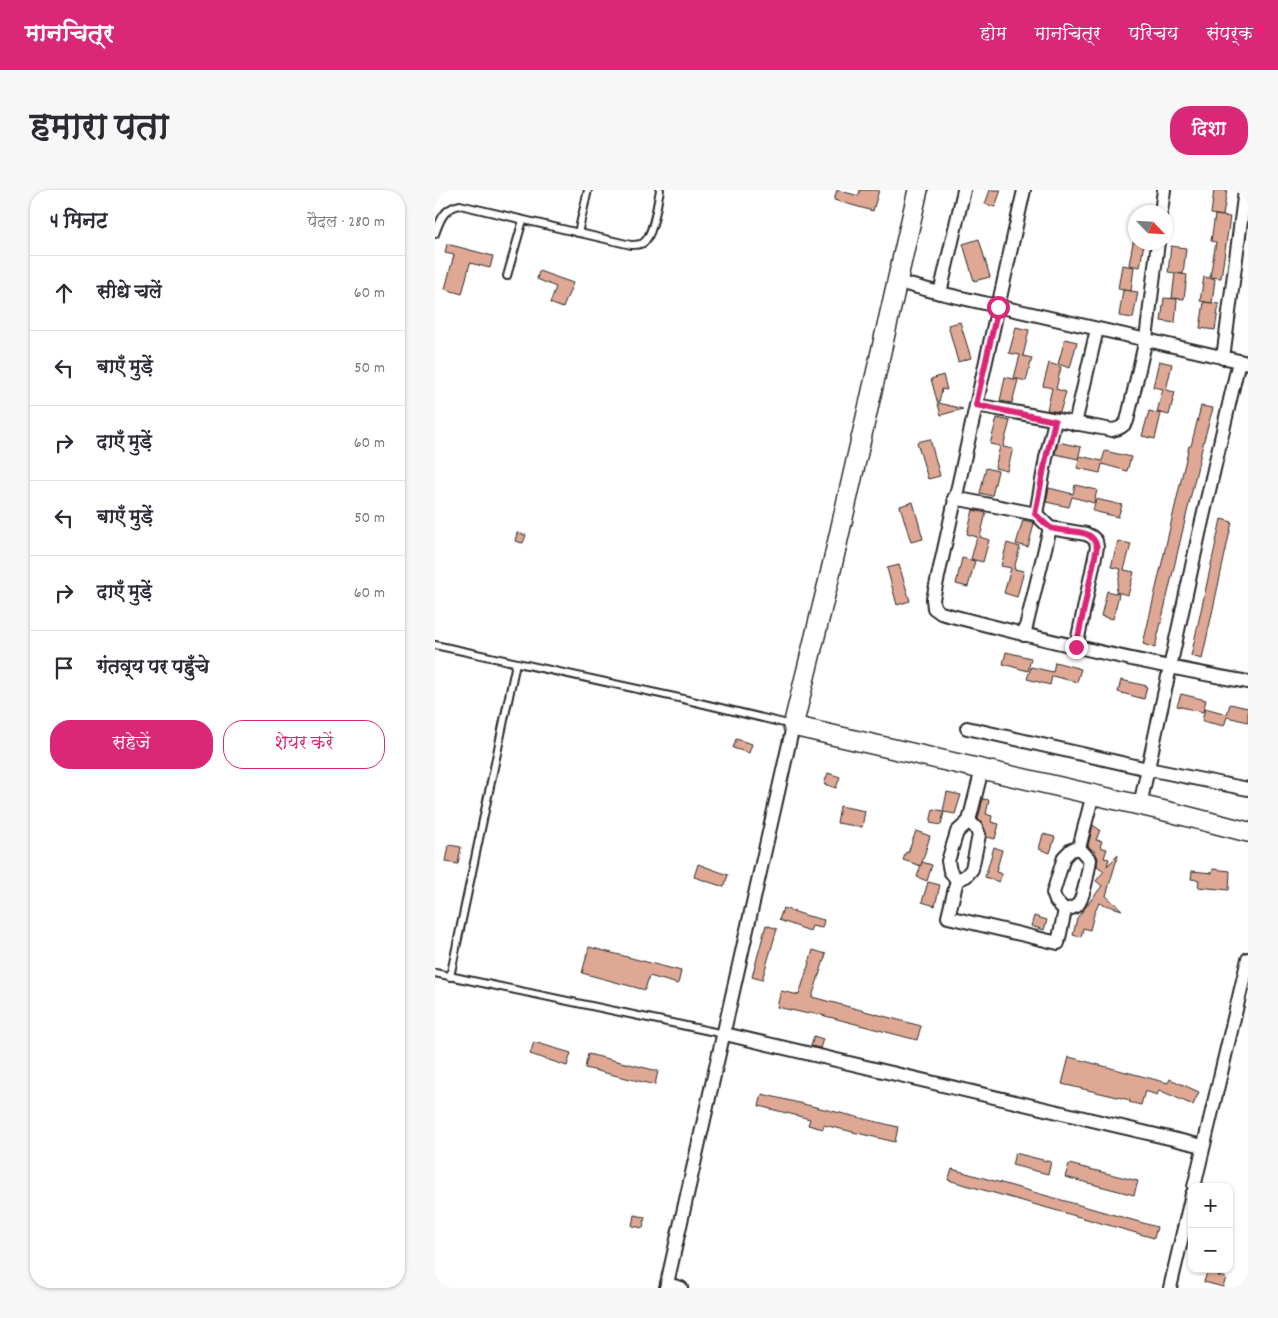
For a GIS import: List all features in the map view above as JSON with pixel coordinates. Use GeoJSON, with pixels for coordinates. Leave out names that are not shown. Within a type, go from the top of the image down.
{"type":"FeatureCollection","features":[{"type":"Feature","properties":{"kind":"street"},"geometry":{"type":"LineString","coordinates":[[681,1288],[667,1286],[793,726],[829,579],[918,190]]}},
{"type":"Feature","properties":{"kind":"street"},"geometry":{"type":"LineString","coordinates":[[940,293],[964,190]]}},
{"type":"Feature","properties":{"kind":"street"},"geometry":{"type":"LineString","coordinates":[[1024,190],[954,498],[933,599],[934,608],[941,613],[1024,635],[1170,668],[1248,682]]}},
{"type":"Feature","properties":{"kind":"street"},"geometry":{"type":"LineString","coordinates":[[1162,205],[1164,190]]}},
{"type":"Feature","properties":{"kind":"street"},"geometry":{"type":"LineString","coordinates":[[1223,358],[1245,190]]}},
{"type":"Feature","properties":{"kind":"street"},"geometry":{"type":"LineString","coordinates":[[976,405],[1055,421],[1119,430],[1127,421],[1146,339],[1157,250]]}},
{"type":"Feature","properties":{"kind":"street"},"geometry":{"type":"LineString","coordinates":[[898,282],[998,307],[1244,362],[1199,534],[1140,805]]}},
{"type":"Feature","properties":{"kind":"street"},"geometry":{"type":"LineString","coordinates":[[1075,424],[1097,329]]}},
{"type":"Feature","properties":{"kind":"street"},"geometry":{"type":"LineString","coordinates":[[1035,514],[1055,421]]}},
{"type":"Feature","properties":{"kind":"street"},"geometry":{"type":"LineString","coordinates":[[954,498],[1035,514],[1050,528],[1086,534],[1096,541],[1097,547],[1076,647]]}},
{"type":"Feature","properties":{"kind":"street"},"geometry":{"type":"LineString","coordinates":[[1024,635],[1050,528]]}},
{"type":"Feature","properties":{"kind":"street"},"geometry":{"type":"LineString","coordinates":[[793,726],[1093,794],[1248,832]]}},
{"type":"Feature","properties":{"kind":"street"},"geometry":{"type":"LineString","coordinates":[[967,728],[1148,769],[1248,789]]}},
{"type":"Feature","properties":{"kind":"street"},"geometry":{"type":"LineString","coordinates":[[957,880],[949,871],[948,861],[957,832],[969,822],[981,768]]}},
{"type":"Feature","properties":{"kind":"street"},"geometry":{"type":"LineString","coordinates":[[1079,848],[1093,794]]}},
{"type":"Feature","properties":{"kind":"street"},"geometry":{"type":"LineString","coordinates":[[957,880],[966,876],[972,869],[979,835],[976,828],[969,822]]}},
{"type":"Feature","properties":{"kind":"street"},"geometry":{"type":"LineString","coordinates":[[1065,910],[1056,901],[1053,893],[1064,857],[1071,850],[1079,848]]}},
{"type":"Feature","properties":{"kind":"street"},"geometry":{"type":"LineString","coordinates":[[1065,910],[1075,907],[1079,902],[1087,876],[1090,860],[1079,848]]}},
{"type":"Feature","properties":{"kind":"street"},"geometry":{"type":"LineString","coordinates":[[957,880],[948,917],[1058,943],[1065,910]]}},
{"type":"Feature","properties":{"kind":"street"},"geometry":{"type":"LineString","coordinates":[[1194,1183],[1248,959]]}},
{"type":"Feature","properties":{"kind":"street"},"geometry":{"type":"LineString","coordinates":[[725,1034],[1203,1146]]}},
{"type":"Feature","properties":{"kind":"street"},"geometry":{"type":"LineString","coordinates":[[1170,1288],[1188,1211]]}},
{"type":"Feature","properties":{"kind":"lane"},"geometry":{"type":"LineString","coordinates":[[578,233],[588,190]]}},
{"type":"Feature","properties":{"kind":"lane"},"geometry":{"type":"LineString","coordinates":[[435,234],[444,213],[451,207],[460,205],[631,245],[640,245],[645,241],[651,230],[660,190]]}},
{"type":"Feature","properties":{"kind":"lane"},"geometry":{"type":"LineString","coordinates":[[507,276],[523,220]]}},
{"type":"Feature","properties":{"kind":"lane"},"geometry":{"type":"LineString","coordinates":[[435,645],[679,698],[793,726]]}},
{"type":"Feature","properties":{"kind":"lane"},"geometry":{"type":"LineString","coordinates":[[450,977],[516,663]]}},
{"type":"Feature","properties":{"kind":"lane"},"geometry":{"type":"LineString","coordinates":[[435,973],[725,1034]]}},
{"type":"Feature","properties":{"kind":"building"},"geometry":{"type":"Polygon","coordinates":[[[837,190],[859,196],[860,190],[879,190],[873,211],[834,200],[837,190]]]}},
{"type":"Feature","properties":{"kind":"building"},"geometry":{"type":"Polygon","coordinates":[[[990,190],[1001,190],[995,207],[985,204],[990,190]]]}},
{"type":"Feature","properties":{"kind":"building"},"geometry":{"type":"Polygon","coordinates":[[[1214,190],[1227,190],[1223,216],[1211,214],[1214,190]]]}},
{"type":"Feature","properties":{"kind":"building"},"geometry":{"type":"Polygon","coordinates":[[[1215,215],[1230,217],[1221,278],[1210,277],[1216,242],[1211,241],[1215,215]]]}},
{"type":"Feature","properties":{"kind":"building"},"geometry":{"type":"Polygon","coordinates":[[[979,239],[990,277],[974,281],[963,244],[979,239]]]}},
{"type":"Feature","properties":{"kind":"building"},"geometry":{"type":"Polygon","coordinates":[[[447,244],[493,256],[490,268],[470,263],[462,294],[445,289],[454,255],[445,253],[447,244]]]}},
{"type":"Feature","properties":{"kind":"building"},"geometry":{"type":"Polygon","coordinates":[[[1173,246],[1186,248],[1183,274],[1168,272],[1171,250],[1173,250],[1173,246]]]}},
{"type":"Feature","properties":{"kind":"building"},"geometry":{"type":"Polygon","coordinates":[[[1132,250],[1143,250],[1140,267],[1129,265],[1132,250]]]}},
{"type":"Feature","properties":{"kind":"building"},"geometry":{"type":"Polygon","coordinates":[[[1122,265],[1134,267],[1131,291],[1118,289],[1122,265]]]}},
{"type":"Feature","properties":{"kind":"building"},"geometry":{"type":"Polygon","coordinates":[[[539,271],[573,283],[563,308],[550,303],[556,287],[537,279],[539,271]]]}},
{"type":"Feature","properties":{"kind":"building"},"geometry":{"type":"Polygon","coordinates":[[[1175,273],[1187,275],[1184,299],[1172,298],[1175,273]]]}},
{"type":"Feature","properties":{"kind":"building"},"geometry":{"type":"Polygon","coordinates":[[[1204,277],[1215,279],[1212,303],[1200,301],[1204,277]]]}},
{"type":"Feature","properties":{"kind":"building"},"geometry":{"type":"Polygon","coordinates":[[[1123,290],[1138,292],[1133,318],[1119,316],[1123,290]]]}},
{"type":"Feature","properties":{"kind":"building"},"geometry":{"type":"Polygon","coordinates":[[[1164,298],[1177,299],[1175,323],[1161,321],[1164,298]]]}},
{"type":"Feature","properties":{"kind":"building"},"geometry":{"type":"Polygon","coordinates":[[[1204,302],[1219,304],[1215,330],[1200,328],[1204,302]]]}},
{"type":"Feature","properties":{"kind":"building"},"geometry":{"type":"Polygon","coordinates":[[[960,322],[971,358],[958,362],[948,325],[960,322]]]}},
{"type":"Feature","properties":{"kind":"building"},"geometry":{"type":"Polygon","coordinates":[[[1016,327],[1029,330],[1023,356],[1032,358],[1026,381],[1014,378],[1020,355],[1009,353],[1016,327]]]}},
{"type":"Feature","properties":{"kind":"building"},"geometry":{"type":"Polygon","coordinates":[[[1065,339],[1077,342],[1070,368],[1058,364],[1065,339]]]}},
{"type":"Feature","properties":{"kind":"building"},"geometry":{"type":"Polygon","coordinates":[[[1159,361],[1172,364],[1166,390],[1175,392],[1169,415],[1157,412],[1163,389],[1153,387],[1159,361]]]}},
{"type":"Feature","properties":{"kind":"building"},"geometry":{"type":"Polygon","coordinates":[[[1049,363],[1061,367],[1056,389],[1066,392],[1060,412],[1047,410],[1052,388],[1043,386],[1049,363]]]}},
{"type":"Feature","properties":{"kind":"building"},"geometry":{"type":"Polygon","coordinates":[[[943,375],[947,390],[942,389],[939,403],[963,409],[941,415],[931,379],[943,375]]]}},
{"type":"Feature","properties":{"kind":"building"},"geometry":{"type":"Polygon","coordinates":[[[1005,377],[1018,380],[1012,403],[1000,401],[1005,377]]]}},
{"type":"Feature","properties":{"kind":"building"},"geometry":{"type":"Polygon","coordinates":[[[1201,406],[1213,408],[1155,648],[1143,644],[1189,446],[1191,446],[1201,406]]]}},
{"type":"Feature","properties":{"kind":"building"},"geometry":{"type":"Polygon","coordinates":[[[1149,411],[1161,414],[1155,439],[1142,436],[1149,411]]]}},
{"type":"Feature","properties":{"kind":"building"},"geometry":{"type":"Polygon","coordinates":[[[997,418],[1010,421],[1003,447],[1013,449],[1007,471],[995,468],[1000,446],[990,444],[997,418]]]}},
{"type":"Feature","properties":{"kind":"building"},"geometry":{"type":"Polygon","coordinates":[[[930,439],[940,476],[928,479],[917,442],[930,439]]]}},
{"type":"Feature","properties":{"kind":"building"},"geometry":{"type":"Polygon","coordinates":[[[1058,442],[1081,447],[1078,459],[1055,454],[1058,442]]]}},
{"type":"Feature","properties":{"kind":"building"},"geometry":{"type":"Polygon","coordinates":[[[1105,451],[1131,457],[1127,471],[1102,464],[1100,473],[1077,468],[1080,456],[1102,461],[1105,451]]]}},
{"type":"Feature","properties":{"kind":"building"},"geometry":{"type":"Polygon","coordinates":[[[986,468],[998,471],[992,496],[980,493],[986,468]]]}},
{"type":"Feature","properties":{"kind":"building"},"geometry":{"type":"Polygon","coordinates":[[[1075,485],[1097,490],[1094,503],[1072,497],[1069,507],[1046,502],[1049,488],[1073,494],[1075,485]]]}},
{"type":"Feature","properties":{"kind":"building"},"geometry":{"type":"Polygon","coordinates":[[[1096,499],[1122,505],[1118,517],[1093,511],[1096,499]]]}},
{"type":"Feature","properties":{"kind":"building"},"geometry":{"type":"Polygon","coordinates":[[[913,502],[923,539],[911,542],[900,506],[913,502]]]}},
{"type":"Feature","properties":{"kind":"building"},"geometry":{"type":"Polygon","coordinates":[[[973,510],[986,513],[980,537],[989,540],[983,562],[971,559],[977,537],[967,534],[973,510]]]}},
{"type":"Feature","properties":{"kind":"building"},"geometry":{"type":"Polygon","coordinates":[[[1221,519],[1232,522],[1202,659],[1191,656],[1221,519]]]}},
{"type":"Feature","properties":{"kind":"building"},"geometry":{"type":"Polygon","coordinates":[[[1023,520],[1034,524],[1028,547],[1016,544],[1023,520]]]}},
{"type":"Feature","properties":{"kind":"building"},"geometry":{"type":"Polygon","coordinates":[[[517,533],[526,535],[523,543],[515,541],[517,533]]]}},
{"type":"Feature","properties":{"kind":"building"},"geometry":{"type":"Polygon","coordinates":[[[1118,541],[1131,544],[1124,570],[1134,572],[1128,595],[1116,592],[1121,569],[1111,567],[1118,541]]]}},
{"type":"Feature","properties":{"kind":"building"},"geometry":{"type":"Polygon","coordinates":[[[1007,543],[1020,547],[1014,569],[1024,571],[1017,597],[1004,593],[1011,568],[1001,566],[1007,543]]]}},
{"type":"Feature","properties":{"kind":"building"},"geometry":{"type":"Polygon","coordinates":[[[962,558],[975,561],[968,587],[956,584],[962,558]]]}},
{"type":"Feature","properties":{"kind":"building"},"geometry":{"type":"Polygon","coordinates":[[[899,565],[910,601],[897,605],[887,568],[899,565]]]}},
{"type":"Feature","properties":{"kind":"building"},"geometry":{"type":"Polygon","coordinates":[[[1107,591],[1119,594],[1113,619],[1101,616],[1107,591]]]}},
{"type":"Feature","properties":{"kind":"building"},"geometry":{"type":"Polygon","coordinates":[[[1006,652],[1031,658],[1028,671],[1003,664],[1006,652]]]}},
{"type":"Feature","properties":{"kind":"building"},"geometry":{"type":"Polygon","coordinates":[[[1055,662],[1081,669],[1077,682],[1052,676],[1050,685],[1027,679],[1031,667],[1053,672],[1055,662]]]}},
{"type":"Feature","properties":{"kind":"building"},"geometry":{"type":"Polygon","coordinates":[[[1121,680],[1147,686],[1144,699],[1118,692],[1121,680]]]}},
{"type":"Feature","properties":{"kind":"building"},"geometry":{"type":"Polygon","coordinates":[[[1181,694],[1206,700],[1203,712],[1177,706],[1181,694]]]}},
{"type":"Feature","properties":{"kind":"building"},"geometry":{"type":"Polygon","coordinates":[[[1230,704],[1248,708],[1248,722],[1227,717],[1224,726],[1202,721],[1205,708],[1227,714],[1230,704]]]}},
{"type":"Feature","properties":{"kind":"building"},"geometry":{"type":"Polygon","coordinates":[[[736,739],[752,744],[749,753],[733,748],[736,739]]]}},
{"type":"Feature","properties":{"kind":"building"},"geometry":{"type":"Polygon","coordinates":[[[828,773],[840,777],[836,788],[824,784],[828,773]]]}},
{"type":"Feature","properties":{"kind":"building"},"geometry":{"type":"Polygon","coordinates":[[[947,792],[961,795],[955,814],[944,812],[941,825],[930,823],[933,809],[943,811],[947,792]]]}},
{"type":"Feature","properties":{"kind":"building"},"geometry":{"type":"Polygon","coordinates":[[[983,799],[989,800],[986,814],[992,816],[991,822],[999,824],[995,839],[987,837],[983,825],[978,819],[983,799]]]}},
{"type":"Feature","properties":{"kind":"building"},"geometry":{"type":"Polygon","coordinates":[[[840,806],[865,811],[862,827],[837,823],[840,806]]]}},
{"type":"Feature","properties":{"kind":"building"},"geometry":{"type":"Polygon","coordinates":[[[1093,825],[1100,830],[1096,840],[1102,841],[1100,847],[1107,849],[1104,858],[1109,859],[1107,866],[1118,855],[1106,896],[1122,910],[1099,903],[1090,930],[1083,928],[1081,937],[1073,935],[1077,918],[1102,886],[1096,881],[1104,871],[1097,866],[1098,858],[1095,852],[1088,846],[1093,825]]]}},
{"type":"Feature","properties":{"kind":"building"},"geometry":{"type":"Polygon","coordinates":[[[916,831],[930,836],[921,866],[903,860],[906,852],[908,853],[916,831]]]}},
{"type":"Feature","properties":{"kind":"building"},"geometry":{"type":"Polygon","coordinates":[[[1043,834],[1055,837],[1050,853],[1039,849],[1043,834]]]}},
{"type":"Feature","properties":{"kind":"building"},"geometry":{"type":"Polygon","coordinates":[[[449,845],[461,847],[458,864],[446,862],[449,845]]]}},
{"type":"Feature","properties":{"kind":"building"},"geometry":{"type":"Polygon","coordinates":[[[994,847],[1002,850],[996,872],[1002,874],[999,882],[985,877],[994,847]]]}},
{"type":"Feature","properties":{"kind":"building"},"geometry":{"type":"Polygon","coordinates":[[[922,862],[932,865],[927,881],[917,877],[922,862]]]}},
{"type":"Feature","properties":{"kind":"building"},"geometry":{"type":"Polygon","coordinates":[[[698,864],[728,875],[724,887],[694,877],[698,864]]]}},
{"type":"Feature","properties":{"kind":"building"},"geometry":{"type":"Polygon","coordinates":[[[1213,869],[1230,871],[1229,890],[1198,887],[1199,880],[1191,879],[1192,871],[1212,873],[1213,869]]]}},
{"type":"Feature","properties":{"kind":"building"},"geometry":{"type":"Polygon","coordinates":[[[928,882],[940,885],[935,906],[922,902],[928,882]]]}},
{"type":"Feature","properties":{"kind":"building"},"geometry":{"type":"Polygon","coordinates":[[[783,908],[824,920],[822,928],[812,926],[810,931],[779,920],[783,908]]]}},
{"type":"Feature","properties":{"kind":"building"},"geometry":{"type":"Polygon","coordinates":[[[1034,916],[1047,920],[1044,930],[1031,926],[1034,916]]]}},
{"type":"Feature","properties":{"kind":"building"},"geometry":{"type":"Polygon","coordinates":[[[766,925],[777,929],[762,980],[752,977],[766,925]]]}},
{"type":"Feature","properties":{"kind":"building"},"geometry":{"type":"Polygon","coordinates":[[[589,947],[681,971],[678,984],[649,976],[645,990],[582,973],[589,947]]]}},
{"type":"Feature","properties":{"kind":"building"},"geometry":{"type":"Polygon","coordinates":[[[813,950],[826,954],[812,997],[921,1026],[917,1040],[810,1012],[809,1014],[777,1007],[781,991],[799,995],[813,950]]]}},
{"type":"Feature","properties":{"kind":"building"},"geometry":{"type":"Polygon","coordinates":[[[814,1036],[823,1039],[820,1048],[811,1046],[814,1036]]]}},
{"type":"Feature","properties":{"kind":"building"},"geometry":{"type":"Polygon","coordinates":[[[534,1042],[571,1053],[567,1066],[530,1054],[534,1042]]]}},
{"type":"Feature","properties":{"kind":"building"},"geometry":{"type":"Polygon","coordinates":[[[588,1054],[658,1071],[655,1085],[585,1068],[588,1054]]]}},
{"type":"Feature","properties":{"kind":"building"},"geometry":{"type":"Polygon","coordinates":[[[1069,1057],[1168,1083],[1170,1079],[1199,1092],[1193,1105],[1159,1090],[1157,1095],[1145,1091],[1141,1105],[1129,1102],[1130,1100],[1062,1084],[1069,1057]]]}},
{"type":"Feature","properties":{"kind":"building"},"geometry":{"type":"Polygon","coordinates":[[[762,1094],[898,1127],[895,1142],[824,1125],[823,1129],[808,1125],[810,1119],[759,1106],[762,1094]]]}},
{"type":"Feature","properties":{"kind":"building"},"geometry":{"type":"Polygon","coordinates":[[[1015,1153],[1051,1162],[1048,1174],[1012,1165],[1015,1153]]]}},
{"type":"Feature","properties":{"kind":"building"},"geometry":{"type":"Polygon","coordinates":[[[1069,1164],[1138,1181],[1134,1195],[1065,1177],[1069,1164]]]}},
{"type":"Feature","properties":{"kind":"building"},"geometry":{"type":"Polygon","coordinates":[[[952,1169],[1157,1227],[1154,1238],[948,1180],[952,1169]]]}},
{"type":"Feature","properties":{"kind":"building"},"geometry":{"type":"Polygon","coordinates":[[[634,1215],[645,1217],[643,1228],[632,1226],[634,1215]]]}},
{"type":"Feature","properties":{"kind":"building"},"geometry":{"type":"Polygon","coordinates":[[[1207,1273],[1219,1273],[1218,1276],[1226,1278],[1223,1287],[1204,1282],[1207,1273]]]}},
{"type":"Feature","properties":{"kind":"route"},"geometry":{"type":"LineString","coordinates":[[998,307],[976,405],[1055,421],[1035,514],[1050,528],[1086,534],[1092,537],[1096,541],[1097,547],[1076,647]]}}]}
